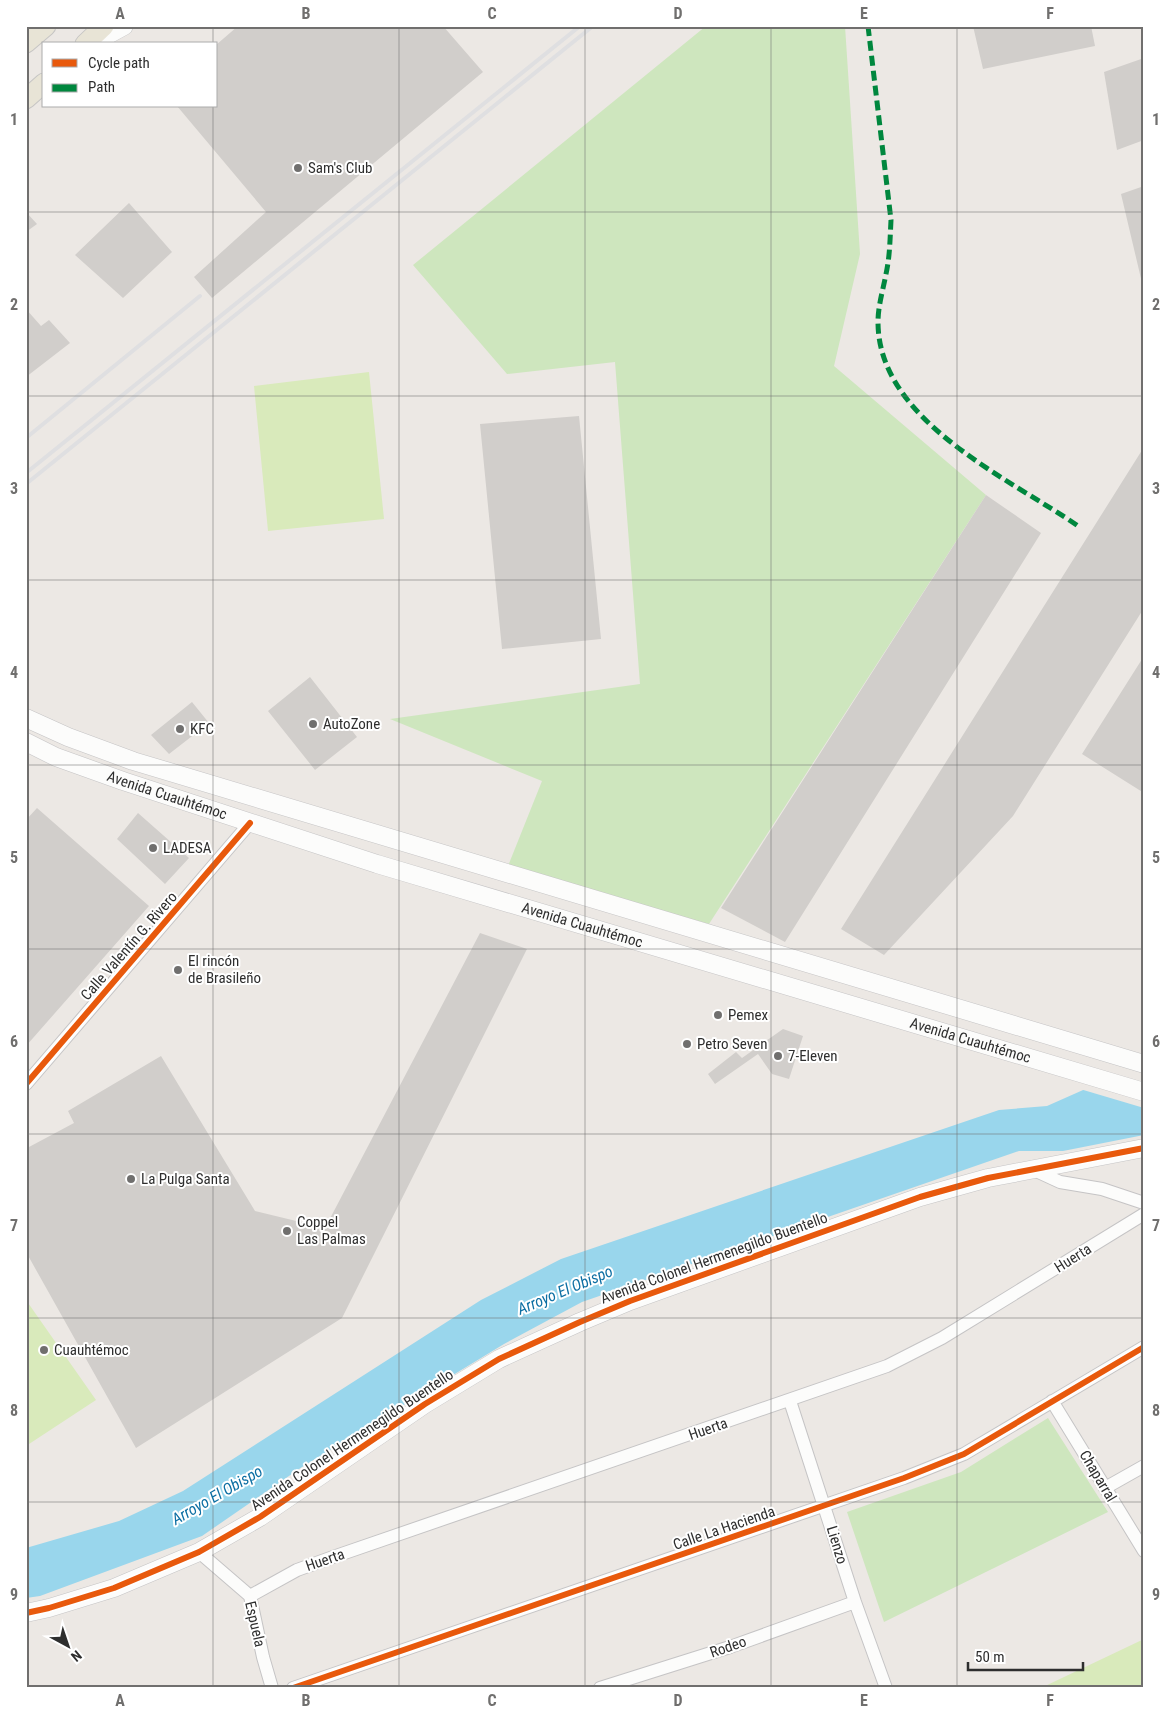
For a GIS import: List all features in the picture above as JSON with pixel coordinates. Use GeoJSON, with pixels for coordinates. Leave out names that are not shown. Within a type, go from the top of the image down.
{"type":"FeatureCollection","features":[{"type":"Feature","properties":{"kind":"main road"},"geometry":{"type":"LineString","coordinates":[[26,43],[46,26]]}},
{"type":"Feature","properties":{"kind":"main road"},"geometry":{"type":"LineString","coordinates":[[87,42],[104,26]]}},
{"type":"Feature","properties":{"kind":"main road"},"geometry":{"type":"LineString","coordinates":[[95,42],[124,26]]}},
{"type":"Feature","properties":{"kind":"main road"},"geometry":{"type":"LineString","coordinates":[[26,99],[42,85]]}},
{"type":"Feature","properties":{"kind":"main road","name":"Avenida Cuauhtémoc"},"geometry":{"type":"LineString","coordinates":[[26,718],[68,737],[134,762],[1144,1064]]}},
{"type":"Feature","properties":{"kind":"main road","name":"Avenida Cuauhtémoc"},"geometry":{"type":"LineString","coordinates":[[26,742],[73,763],[250,823],[483,896],[1144,1092]]}},
{"type":"Feature","properties":{"kind":"main road"},"geometry":{"type":"LineString","coordinates":[[196,780],[210,792],[242,809],[250,823],[267,815],[297,820],[318,817]]}},
{"type":"Feature","properties":{"kind":"main road","name":"Avenida Colonel Hermenegildo Buentello"},"geometry":{"type":"LineString","coordinates":[[26,1613],[114,1588],[199,1552],[260,1517],[425,1404],[499,1359],[630,1301],[920,1197],[988,1178],[1034,1170],[1060,1174],[1108,1156],[1144,1148]]}},
{"type":"Feature","properties":{"kind":"street","name":"Calle Valentín G. Rivero"},"geometry":{"type":"LineString","coordinates":[[26,1084],[250,823]]}},
{"type":"Feature","properties":{"kind":"street"},"geometry":{"type":"LineString","coordinates":[[1060,1174],[1144,1204]]}},
{"type":"Feature","properties":{"kind":"street","name":"Huerta"},"geometry":{"type":"LineString","coordinates":[[250,1596],[297,1570],[333,1556],[790,1401],[887,1366],[942,1338],[1144,1214]]}},
{"type":"Feature","properties":{"kind":"street","name":"Calle La Hacienda"},"geometry":{"type":"LineString","coordinates":[[293,1688],[825,1506],[964,1454],[1144,1347]]}},
{"type":"Feature","properties":{"kind":"street","name":"Lienzo"},"geometry":{"type":"LineString","coordinates":[[790,1401],[855,1602],[886,1688]]}},
{"type":"Feature","properties":{"kind":"street","name":"Chaparral"},"geometry":{"type":"LineString","coordinates":[[1052,1401],[1144,1552]]}},
{"type":"Feature","properties":{"kind":"street"},"geometry":{"type":"LineString","coordinates":[[1105,1488],[1144,1466]]}},
{"type":"Feature","properties":{"kind":"street","name":"Espuela"},"geometry":{"type":"LineString","coordinates":[[199,1552],[250,1596],[263,1657],[272,1688]]}},
{"type":"Feature","properties":{"kind":"street","name":"Rodeo"},"geometry":{"type":"LineString","coordinates":[[600,1688],[730,1646],[855,1602]]}},
{"type":"Feature","properties":{"kind":"green space"},"geometry":{"type":"Polygon","coordinates":[[[706,26],[845,26],[860,254],[834,366],[986,495],[709,924],[508,866],[542,781],[390,719],[640,684],[615,362],[507,374],[413,265],[706,26]]]}},
{"type":"Feature","properties":{"kind":"green space"},"geometry":{"type":"Polygon","coordinates":[[[369,372],[384,519],[268,531],[254,386],[369,372]]]}},
{"type":"Feature","properties":{"kind":"green space","name":"Cuauhtémoc"},"geometry":{"type":"Polygon","coordinates":[[[26,1300],[96,1400],[26,1446],[26,1300]]]}},
{"type":"Feature","properties":{"kind":"green space"},"geometry":{"type":"Polygon","coordinates":[[[1048,1418],[1108,1512],[884,1622],[847,1512],[961,1472],[1048,1418]]]}},
{"type":"Feature","properties":{"kind":"green space"},"geometry":{"type":"Polygon","coordinates":[[[1144,1639],[1144,1688],[1043,1688],[1043,1687],[1144,1639]]]}},
{"type":"Feature","properties":{"kind":"water","name":"Arroyo El Obispo"},"geometry":{"type":"Polygon","coordinates":[[[1144,1063],[1144,1135],[1063,1151],[1019,1151],[582,1302],[504,1344],[302,1467],[202,1536],[40,1596],[26,1598],[26,1548],[119,1521],[183,1491],[481,1300],[561,1259],[999,1110],[1047,1106],[1144,1063]]]}},
{"type":"Feature","properties":{"kind":"pier"},"geometry":{"type":"Polygon","coordinates":[[[1144,1061],[1144,1108],[1080,1089],[1144,1061]]]}},
{"type":"Feature","properties":{"kind":"building","name":"Sam's Club"},"geometry":{"type":"Polygon","coordinates":[[[238,26],[443,26],[483,72],[212,298],[194,277],[266,212],[179,108],[218,108],[218,43],[238,26]]]}},
{"type":"Feature","properties":{"kind":"building"},"geometry":{"type":"Polygon","coordinates":[[[973,26],[1091,26],[1095,46],[983,69],[973,26]]]}},
{"type":"Feature","properties":{"kind":"building"},"geometry":{"type":"Polygon","coordinates":[[[1144,58],[1144,140],[1117,150],[1104,72],[1144,58]]]}},
{"type":"Feature","properties":{"kind":"building"},"geometry":{"type":"Polygon","coordinates":[[[1144,186],[1144,287],[1143,287],[1121,194],[1144,186]]]}},
{"type":"Feature","properties":{"kind":"building"},"geometry":{"type":"Polygon","coordinates":[[[129,203],[172,252],[123,298],[75,255],[129,203]]]}},
{"type":"Feature","properties":{"kind":"building"},"geometry":{"type":"Polygon","coordinates":[[[26,212],[37,224],[26,232],[26,212]]]}},
{"type":"Feature","properties":{"kind":"building"},"geometry":{"type":"Polygon","coordinates":[[[26,309],[41,326],[49,320],[70,343],[26,377],[26,309]]]}},
{"type":"Feature","properties":{"kind":"building"},"geometry":{"type":"Polygon","coordinates":[[[579,416],[601,639],[502,649],[480,424],[579,416]]]}},
{"type":"Feature","properties":{"kind":"building"},"geometry":{"type":"Polygon","coordinates":[[[1144,447],[1144,608],[1013,816],[884,955],[841,929],[1144,447]]]}},
{"type":"Feature","properties":{"kind":"building"},"geometry":{"type":"Polygon","coordinates":[[[986,495],[1041,533],[785,942],[721,908],[986,495]]]}},
{"type":"Feature","properties":{"kind":"building"},"geometry":{"type":"Polygon","coordinates":[[[1144,656],[1144,793],[1082,754],[1144,656]]]}},
{"type":"Feature","properties":{"kind":"building","name":"AutoZone"},"geometry":{"type":"Polygon","coordinates":[[[310,677],[357,737],[315,770],[268,711],[310,677]]]}},
{"type":"Feature","properties":{"kind":"building","name":"KFC"},"geometry":{"type":"Polygon","coordinates":[[[192,702],[209,723],[169,754],[151,735],[192,702]]]}},
{"type":"Feature","properties":{"kind":"building"},"geometry":{"type":"Polygon","coordinates":[[[37,808],[149,906],[26,1046],[26,820],[37,808]]]}},
{"type":"Feature","properties":{"kind":"building","name":"LADESA"},"geometry":{"type":"Polygon","coordinates":[[[138,813],[189,858],[165,884],[117,839],[138,813]]]}},
{"type":"Feature","properties":{"kind":"building","name":"La Pulga Santa"},"geometry":{"type":"Polygon","coordinates":[[[480,933],[527,949],[342,1318],[136,1448],[26,1252],[26,1142],[29,1147],[74,1123],[68,1111],[161,1056],[255,1211],[325,1228],[480,933]]]}},
{"type":"Feature","properties":{"kind":"building","name":"7-Eleven"},"geometry":{"type":"Polygon","coordinates":[[[783,1029],[803,1036],[789,1079],[772,1074],[758,1054],[715,1084],[708,1074],[736,1052],[742,1058],[783,1029]]]}},
{"type":"Feature","properties":{"kind":"railway"},"geometry":{"type":"LineString","coordinates":[[26,473],[580,26]]}},
{"type":"Feature","properties":{"kind":"railway"},"geometry":{"type":"LineString","coordinates":[[26,484],[593,26]]}},
{"type":"Feature","properties":{"kind":"railway"},"geometry":{"type":"LineString","coordinates":[[26,438],[200,296]]}},
{"type":"Feature","properties":{"kind":"marked path"},"geometry":{"type":"LineString","coordinates":[[868,26],[891,220],[890,247],[878,316],[884,357],[900,389],[923,417],[952,443],[984,466],[1078,526]]}},
{"type":"Feature","properties":{"kind":"cycle path"},"geometry":{"type":"LineString","coordinates":[[26,1084],[250,823]]}},
{"type":"Feature","properties":{"kind":"cycle path"},"geometry":{"type":"LineString","coordinates":[[26,1613],[114,1588],[199,1552],[260,1517],[425,1404],[499,1359],[630,1301],[920,1197],[988,1178],[1144,1148]]}},
{"type":"Feature","properties":{"kind":"cycle path"},"geometry":{"type":"LineString","coordinates":[[293,1688],[904,1478],[964,1454],[1144,1347]]}},
{"type":"Feature","properties":{"kind":"place","name":"Sam's Club"},"geometry":{"type":"Point","coordinates":[298,168]}},
{"type":"Feature","properties":{"kind":"place","name":"AutoZone"},"geometry":{"type":"Point","coordinates":[313,724]}},
{"type":"Feature","properties":{"kind":"place","name":"KFC"},"geometry":{"type":"Point","coordinates":[180,729]}},
{"type":"Feature","properties":{"kind":"place","name":"LADESA"},"geometry":{"type":"Point","coordinates":[153,848]}},
{"type":"Feature","properties":{"kind":"place","name":"El rincón de Brasileño"},"geometry":{"type":"Point","coordinates":[178,970]}},
{"type":"Feature","properties":{"kind":"place","name":"Pemex"},"geometry":{"type":"Point","coordinates":[718,1015]}},
{"type":"Feature","properties":{"kind":"place","name":"Petro Seven"},"geometry":{"type":"Point","coordinates":[687,1044]}},
{"type":"Feature","properties":{"kind":"place","name":"7-Eleven"},"geometry":{"type":"Point","coordinates":[778,1056]}},
{"type":"Feature","properties":{"kind":"place","name":"La Pulga Santa"},"geometry":{"type":"Point","coordinates":[131,1179]}},
{"type":"Feature","properties":{"kind":"place","name":"Coppel Las Palmas"},"geometry":{"type":"Point","coordinates":[287,1231]}},
{"type":"Feature","properties":{"kind":"place","name":"Cuauhtémoc"},"geometry":{"type":"Point","coordinates":[44,1350]}}]}
